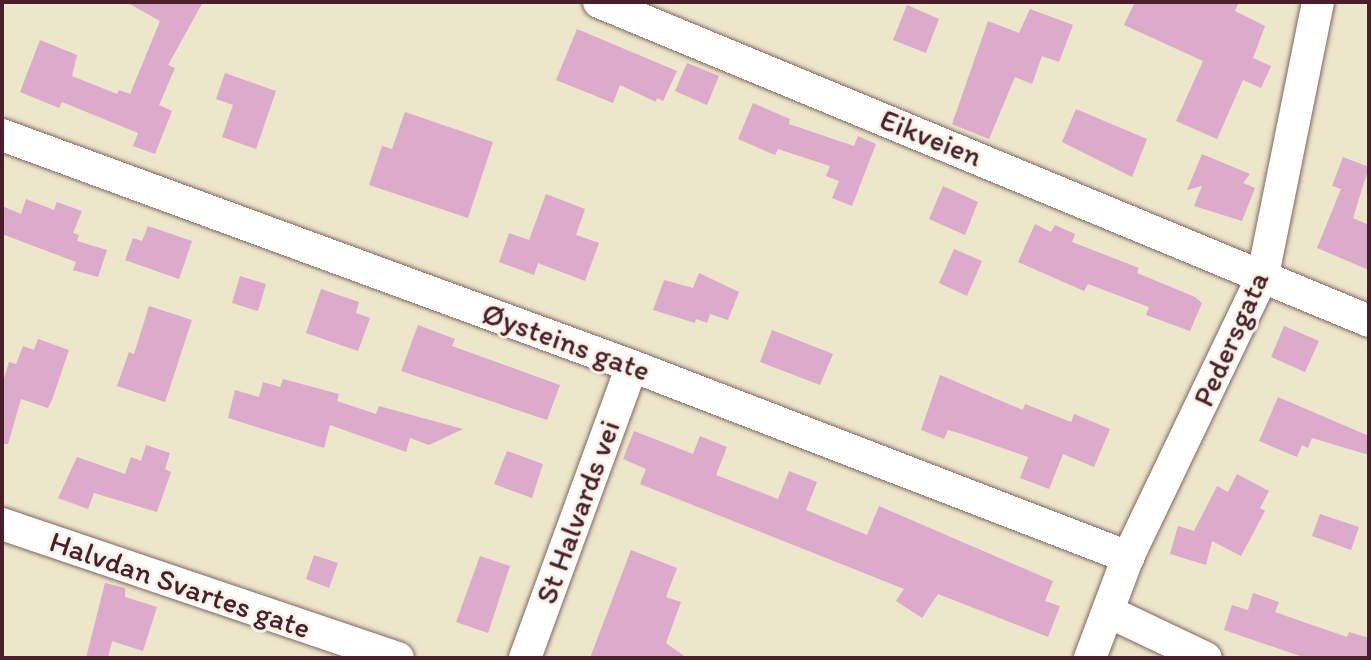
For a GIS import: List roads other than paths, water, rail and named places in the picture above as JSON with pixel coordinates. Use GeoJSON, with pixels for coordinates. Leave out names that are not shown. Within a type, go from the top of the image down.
{"type":"FeatureCollection","features":[{"type":"Feature","properties":{"kind":"street","name":"Eikveien"},"geometry":{"type":"LineString","coordinates":[[599,2],[1369,321]]}},
{"type":"Feature","properties":{"kind":"street","name":"Pedersgata"},"geometry":{"type":"LineString","coordinates":[[1090,658],[1128,557],[1263,275],[1315,3]]}},
{"type":"Feature","properties":{"kind":"street","name":"Øysteins gate"},"geometry":{"type":"LineString","coordinates":[[2,135],[632,366],[1128,557]]}},
{"type":"Feature","properties":{"kind":"street","name":"St Halvards vei"},"geometry":{"type":"LineString","coordinates":[[525,658],[632,366]]}},
{"type":"Feature","properties":{"kind":"street","name":"Halvdan Svartes gate"},"geometry":{"type":"LineString","coordinates":[[2,524],[398,658]]}},
{"type":"Feature","properties":{"kind":"street"},"geometry":{"type":"LineString","coordinates":[[1109,612],[1206,658]]}}]}
